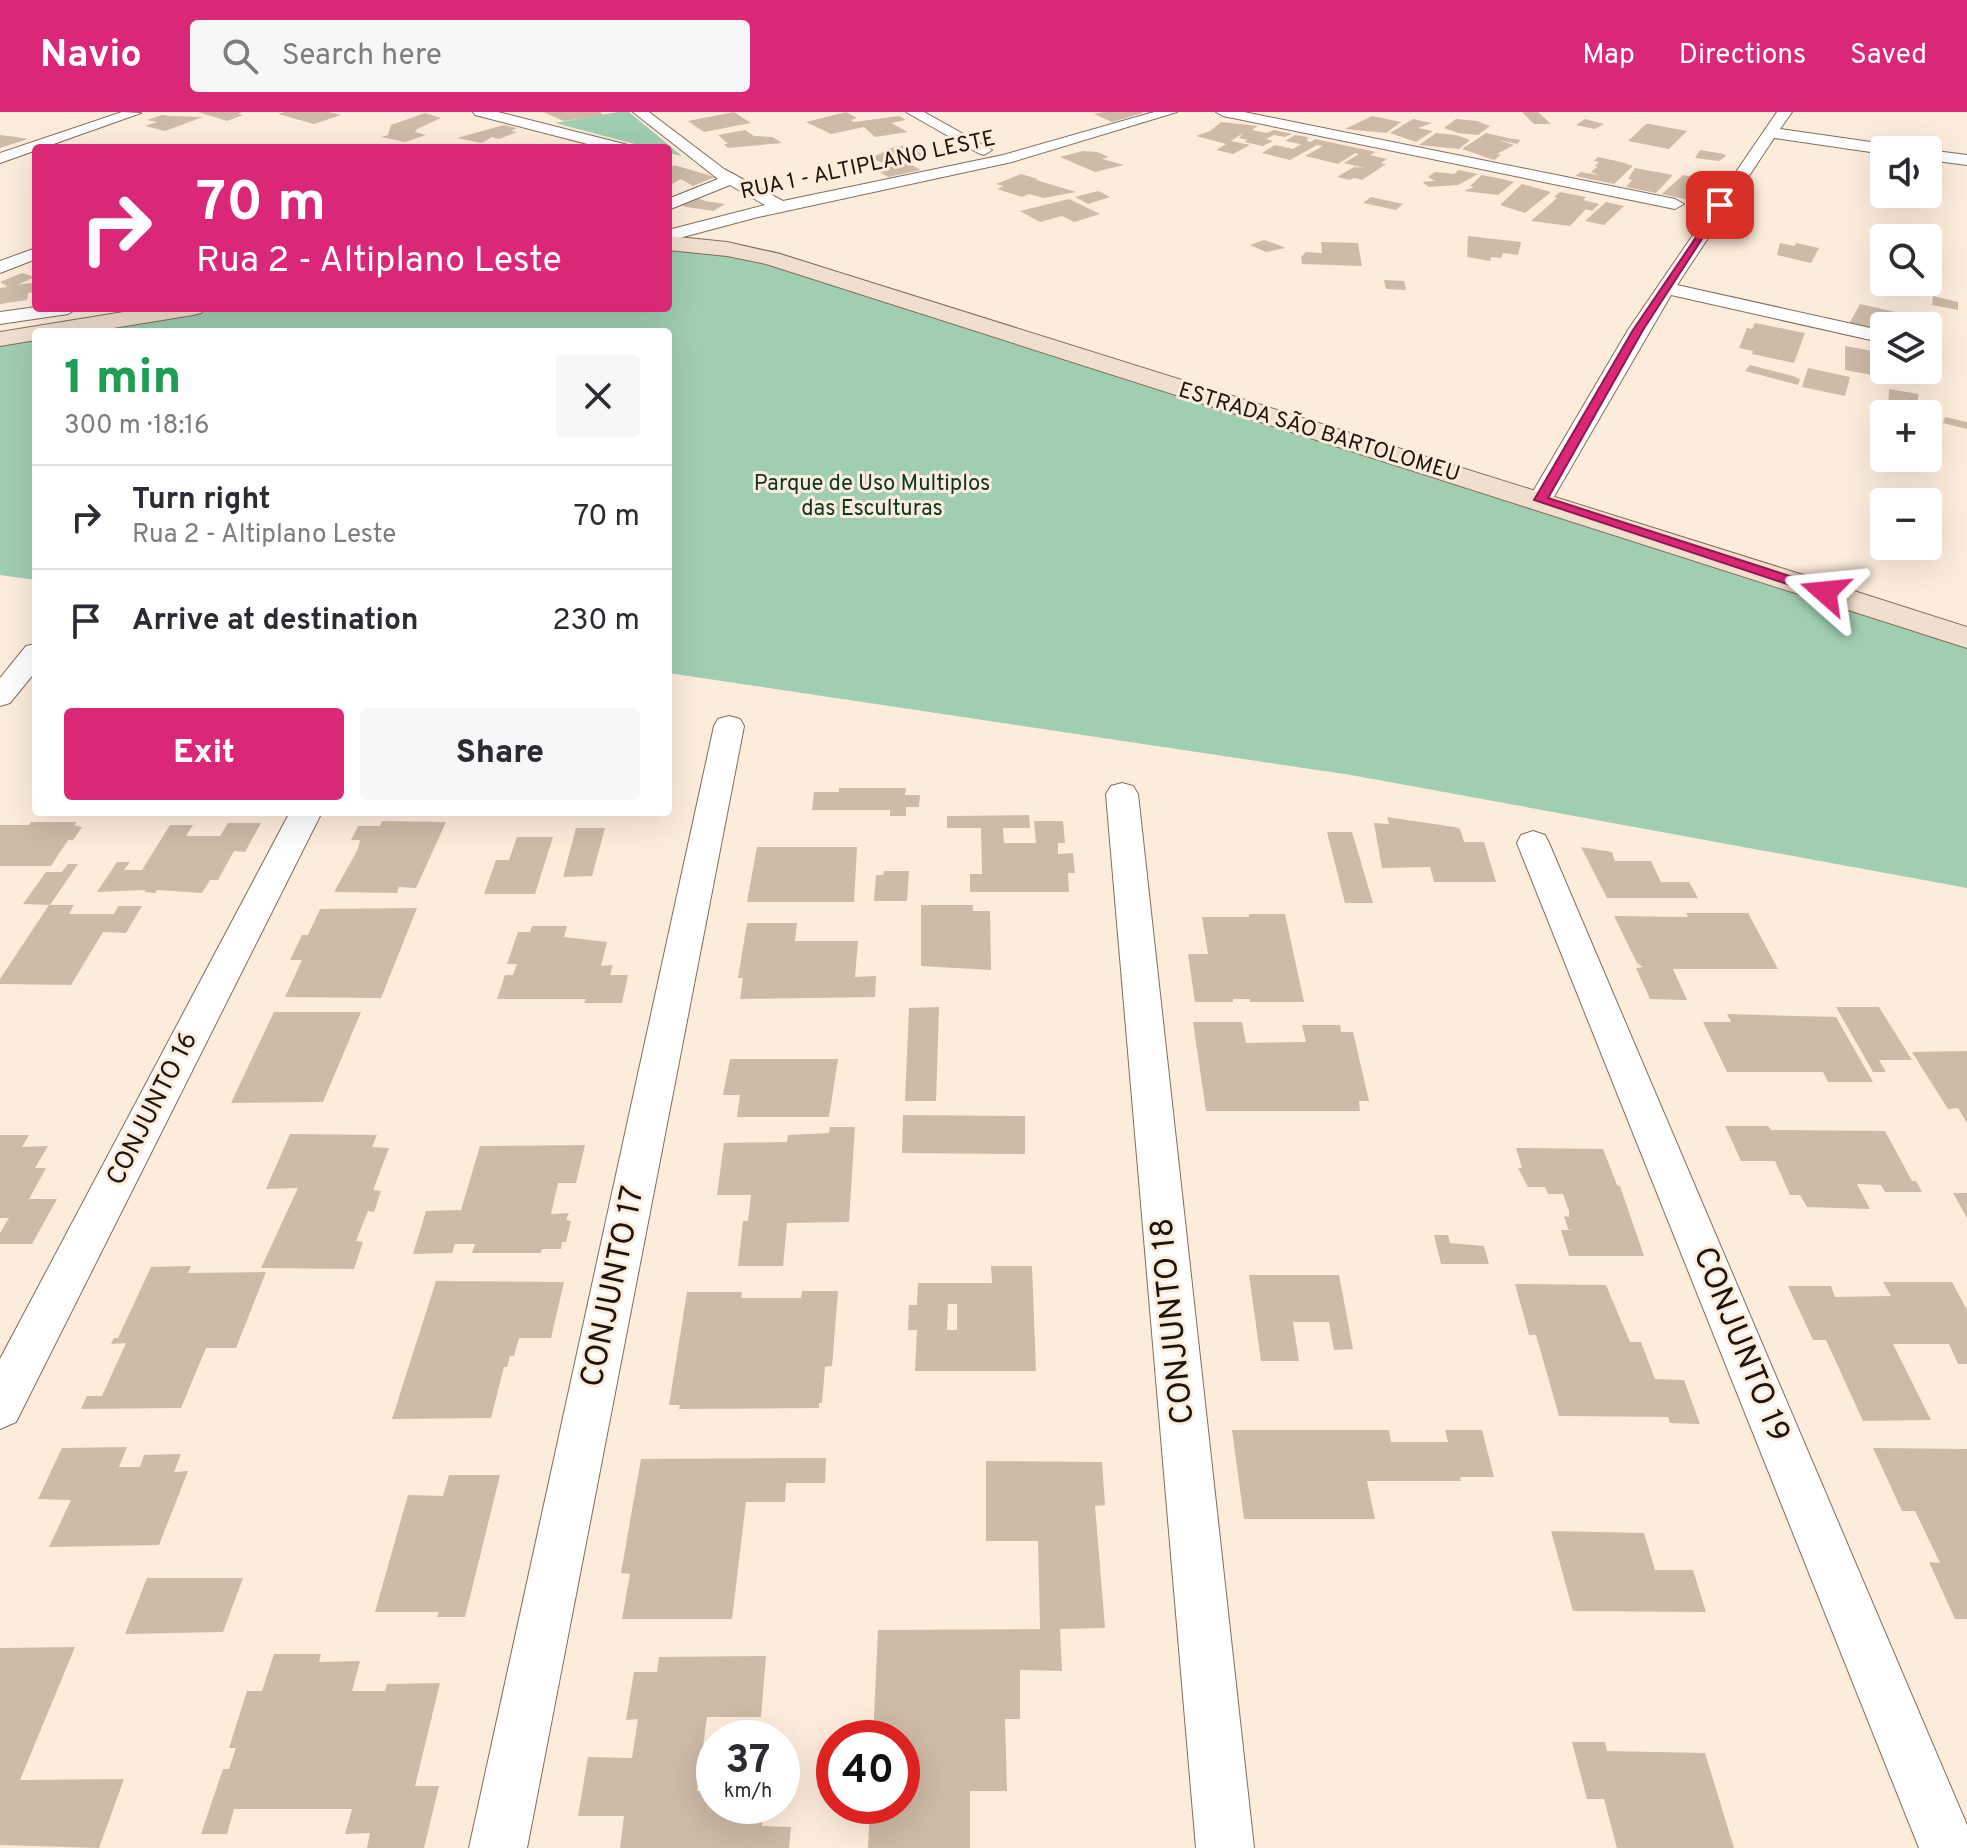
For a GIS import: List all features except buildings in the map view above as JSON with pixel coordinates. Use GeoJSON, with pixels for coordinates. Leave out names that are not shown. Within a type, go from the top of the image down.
{"type":"FeatureCollection","features":[{"type":"Feature","properties":{"kind":"street"},"geometry":{"type":"LineString","coordinates":[[480,112],[606,144]]}},
{"type":"Feature","properties":{"kind":"street"},"geometry":{"type":"LineString","coordinates":[[640,112],[739,182],[781,207]]}},
{"type":"Feature","properties":{"kind":"street"},"geometry":{"type":"LineString","coordinates":[[913,112],[984,150]]}},
{"type":"Feature","properties":{"kind":"street","name":"RUA 1 - ALTIPLANO LESTE"},"geometry":{"type":"LineString","coordinates":[[672,235],[706,224],[1006,159],[1170,112]]}},
{"type":"Feature","properties":{"kind":"street"},"geometry":{"type":"LineString","coordinates":[[1223,112],[1675,204]]}},
{"type":"Feature","properties":{"kind":"street"},"geometry":{"type":"LineString","coordinates":[[1540,500],[1638,330],[1785,112]]}},
{"type":"Feature","properties":{"kind":"street"},"geometry":{"type":"LineString","coordinates":[[42,144],[134,113]]}},
{"type":"Feature","properties":{"kind":"street"},"geometry":{"type":"LineString","coordinates":[[1773,133],[1870,147]]}},
{"type":"Feature","properties":{"kind":"street"},"geometry":{"type":"LineString","coordinates":[[0,158],[32,147]]}},
{"type":"Feature","properties":{"kind":"street"},"geometry":{"type":"LineString","coordinates":[[1942,157],[1967,160]]}},
{"type":"Feature","properties":{"kind":"street"},"geometry":{"type":"LineString","coordinates":[[680,162],[739,182]]}},
{"type":"Feature","properties":{"kind":"street"},"geometry":{"type":"LineString","coordinates":[[672,204],[739,182]]}},
{"type":"Feature","properties":{"kind":"street"},"geometry":{"type":"LineString","coordinates":[[672,220],[708,208],[739,182]]}},
{"type":"Feature","properties":{"kind":"street","name":"ESTRADA SÃO BARTOLOMEU"},"geometry":{"type":"LineString","coordinates":[[672,243],[727,249],[772,259],[1169,388],[1540,500],[1967,638]]}},
{"type":"Feature","properties":{"kind":"street"},"geometry":{"type":"LineString","coordinates":[[0,267],[32,255]]}},
{"type":"Feature","properties":{"kind":"street"},"geometry":{"type":"LineString","coordinates":[[1666,288],[1870,334]]}},
{"type":"Feature","properties":{"kind":"street"},"geometry":{"type":"LineString","coordinates":[[0,318],[41,312]]}},
{"type":"Feature","properties":{"kind":"street"},"geometry":{"type":"LineString","coordinates":[[69,328],[168,312]]}},
{"type":"Feature","properties":{"kind":"street"},"geometry":{"type":"LineString","coordinates":[[0,339],[32,334]]}},
{"type":"Feature","properties":{"kind":"street"},"geometry":{"type":"LineString","coordinates":[[0,697],[32,657]]}},
{"type":"Feature","properties":{"kind":"street","name":"CONJUNTO 17"},"geometry":{"type":"LineString","coordinates":[[498,1848],[729,726]]}},
{"type":"Feature","properties":{"kind":"street","name":"CONJUNTO 18"},"geometry":{"type":"LineString","coordinates":[[1122,794],[1225,1848]]}},
{"type":"Feature","properties":{"kind":"street","name":"CONJUNTO 16"},"geometry":{"type":"LineString","coordinates":[[0,1406],[304,816]]}},
{"type":"Feature","properties":{"kind":"street","name":"CONJUNTO 19"},"geometry":{"type":"LineString","coordinates":[[1533,843],[1948,1848]]}},
{"type":"Feature","properties":{"kind":"green space"},"geometry":{"type":"Polygon","coordinates":[[[629,112],[668,144],[635,144],[555,123],[629,112]]]}},
{"type":"Feature","properties":{"kind":"green space","name":"Parque de Uso Multiplos das Esculturas"},"geometry":{"type":"Polygon","coordinates":[[[672,240],[721,242],[775,251],[1967,638],[1967,888],[1351,775],[672,674],[672,328],[61,328],[160,312],[672,312],[672,240]]]}},
{"type":"Feature","properties":{"kind":"green space"},"geometry":{"type":"Polygon","coordinates":[[[32,333],[32,579],[0,575],[0,338],[32,333]]]}},
{"type":"Feature","properties":{"kind":"route"},"geometry":{"type":"LineString","coordinates":[[1720,205],[1638,330],[1540,500],[1825,592]]}}]}
